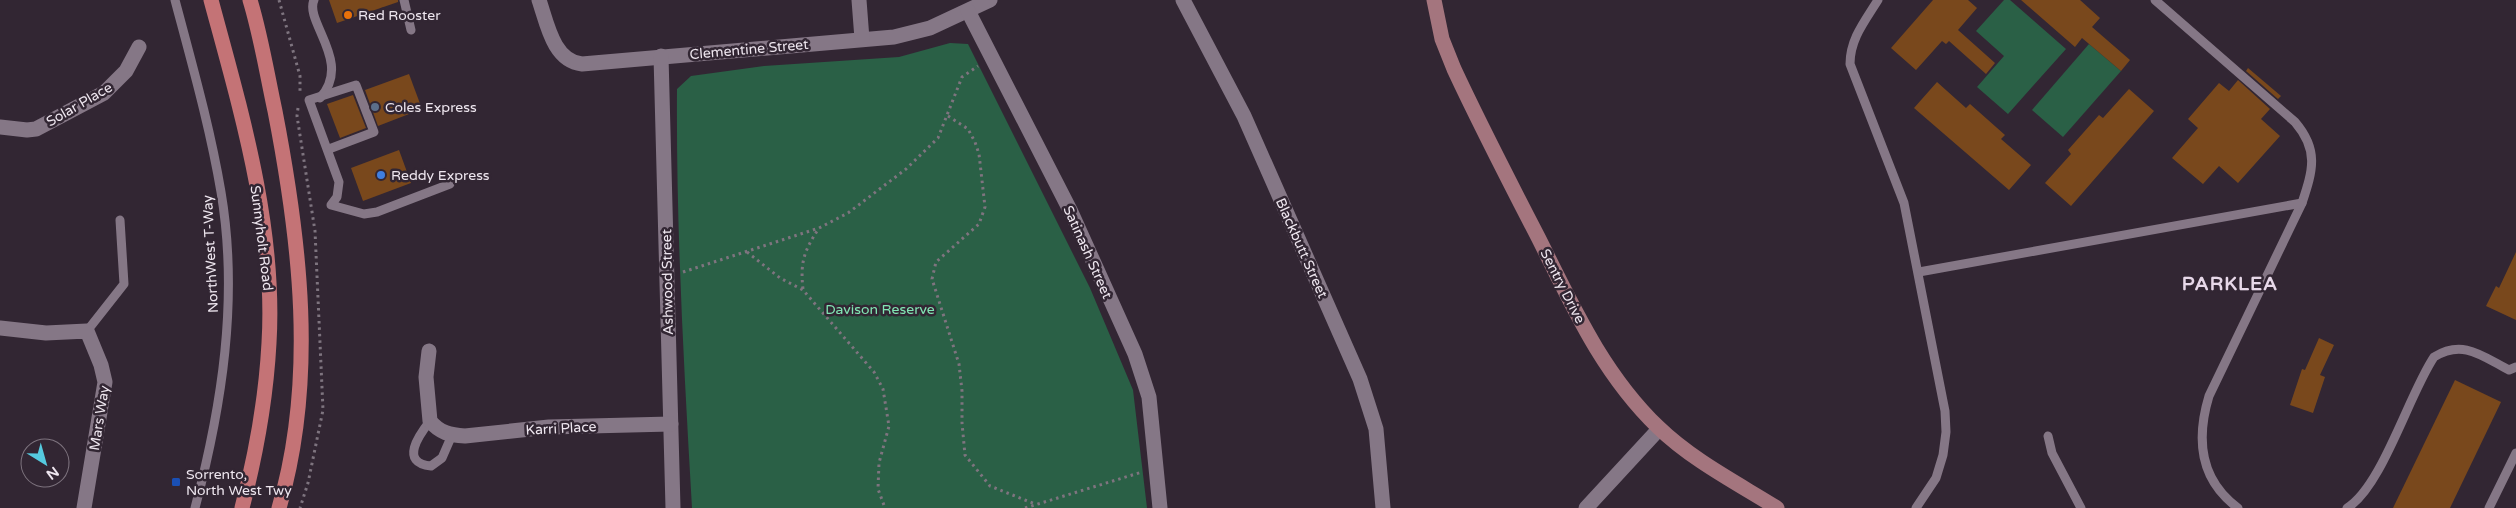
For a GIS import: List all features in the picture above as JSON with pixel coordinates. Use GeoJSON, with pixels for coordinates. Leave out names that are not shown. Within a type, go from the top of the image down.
{"type":"FeatureCollection","features":[{"type":"Feature","properties":{"kind":"main road","name":"Sunnyholt Road"},"geometry":{"type":"LineString","coordinates":[[211,0],[236,93],[262,214],[269,284],[270,342],[266,386],[252,466],[242,508]]}},
{"type":"Feature","properties":{"kind":"main road"},"geometry":{"type":"LineString","coordinates":[[250,0],[288,183],[301,304],[298,414],[279,508]]}},
{"type":"Feature","properties":{"kind":"street","name":"Clementine Street"},"geometry":{"type":"LineString","coordinates":[[539,0],[555,45],[568,60],[582,64],[914,33],[990,0]]}},
{"type":"Feature","properties":{"kind":"street"},"geometry":{"type":"LineString","coordinates":[[859,0],[862,39]]}},
{"type":"Feature","properties":{"kind":"street","name":"Blackbutt Street"},"geometry":{"type":"LineString","coordinates":[[1183,0],[1244,116],[1360,379],[1376,429],[1383,508]]}},
{"type":"Feature","properties":{"kind":"street","name":"Sentry Drive"},"geometry":{"type":"LineString","coordinates":[[1434,0],[1442,39],[1454,69],[1577,314],[1594,346],[1616,380],[1659,429],[1702,461],[1777,508]]}},
{"type":"Feature","properties":{"kind":"street","name":"Satinash Street"},"geometry":{"type":"LineString","coordinates":[[968,11],[1067,204],[1135,354],[1149,397],[1160,508]]}},
{"type":"Feature","properties":{"kind":"street","name":"Solar Place"},"geometry":{"type":"LineString","coordinates":[[0,127],[36,129],[104,93],[121,78],[139,47]]}},
{"type":"Feature","properties":{"kind":"street","name":"Ashwood Street"},"geometry":{"type":"LineString","coordinates":[[661,56],[673,508]]}},
{"type":"Feature","properties":{"kind":"street"},"geometry":{"type":"LineString","coordinates":[[0,328],[46,333],[87,331]]}},
{"type":"Feature","properties":{"kind":"street","name":"Mars Way"},"geometry":{"type":"LineString","coordinates":[[84,508],[105,382],[102,365],[87,331]]}},
{"type":"Feature","properties":{"kind":"street"},"geometry":{"type":"LineString","coordinates":[[429,351],[426,377],[430,420],[441,431],[452,435]]}},
{"type":"Feature","properties":{"kind":"street","name":"Karri Place"},"geometry":{"type":"LineString","coordinates":[[452,435],[465,436],[549,428],[671,424]]}},
{"type":"Feature","properties":{"kind":"street"},"geometry":{"type":"LineString","coordinates":[[1586,508],[1659,429]]}},
{"type":"Feature","properties":{"kind":"lane","name":"NorthWest T-Way"},"geometry":{"type":"LineString","coordinates":[[175,0],[206,118],[221,193],[227,269],[226,330],[219,401],[210,448],[195,508]]}},
{"type":"Feature","properties":{"kind":"lane"},"geometry":{"type":"LineString","coordinates":[[314,0],[313,10],[331,60],[331,78],[327,90],[320,98]]}},
{"type":"Feature","properties":{"kind":"lane"},"geometry":{"type":"LineString","coordinates":[[404,0],[411,30]]}},
{"type":"Feature","properties":{"kind":"lane"},"geometry":{"type":"LineString","coordinates":[[1878,0],[1855,38],[1850,51],[1850,64],[1904,203],[1919,272],[1946,432],[1943,455],[1936,478],[1916,508]]}},
{"type":"Feature","properties":{"kind":"lane"},"geometry":{"type":"LineString","coordinates":[[2155,0],[2303,132],[2312,153],[2310,178],[2302,203],[2209,396],[2202,418],[2201,439],[2204,460],[2211,478],[2222,494],[2238,508]]}},
{"type":"Feature","properties":{"kind":"lane"},"geometry":{"type":"LineString","coordinates":[[328,149],[374,132],[356,85],[309,100],[339,182],[338,197],[331,205],[354,213],[377,212],[450,184]]}},
{"type":"Feature","properties":{"kind":"lane"},"geometry":{"type":"LineString","coordinates":[[1919,272],[2302,203]]}},
{"type":"Feature","properties":{"kind":"lane"},"geometry":{"type":"LineString","coordinates":[[87,331],[124,284],[120,220]]}},
{"type":"Feature","properties":{"kind":"lane"},"geometry":{"type":"LineString","coordinates":[[2347,508],[2366,488],[2378,470],[2434,357],[2446,350],[2458,348],[2469,350],[2514,370]]}},
{"type":"Feature","properties":{"kind":"lane"},"geometry":{"type":"LineString","coordinates":[[430,420],[419,434],[413,450],[415,458],[424,465],[431,466],[438,463],[447,450],[452,435]]}},
{"type":"Feature","properties":{"kind":"lane"},"geometry":{"type":"LineString","coordinates":[[2048,436],[2052,453],[2080,508]]}},
{"type":"Feature","properties":{"kind":"lane"},"geometry":{"type":"LineString","coordinates":[[2489,508],[2516,453]]}},
{"type":"Feature","properties":{"kind":"path"},"geometry":{"type":"LineString","coordinates":[[279,0],[301,85]]}},
{"type":"Feature","properties":{"kind":"path"},"geometry":{"type":"LineString","coordinates":[[667,276],[819,228],[848,213],[906,169],[938,138],[962,77],[991,57]]}},
{"type":"Feature","properties":{"kind":"path"},"geometry":{"type":"LineString","coordinates":[[298,110],[315,231]]}},
{"type":"Feature","properties":{"kind":"path"},"geometry":{"type":"LineString","coordinates":[[948,116],[968,129],[975,142],[979,154],[985,206],[979,224],[936,262],[932,278],[958,364],[962,391],[965,455],[990,486],[1034,504]]}},
{"type":"Feature","properties":{"kind":"path"},"geometry":{"type":"LineString","coordinates":[[803,290],[800,268],[807,247],[819,228]]}},
{"type":"Feature","properties":{"kind":"path"},"geometry":{"type":"LineString","coordinates":[[746,252],[780,278],[803,290],[869,365],[883,389],[889,426],[879,463],[878,489],[885,508]]}},
{"type":"Feature","properties":{"kind":"path"},"geometry":{"type":"LineString","coordinates":[[1025,508],[1157,468]]}},
{"type":"Feature","properties":{"kind":"green space"},"geometry":{"type":"Polygon","coordinates":[[[2004,0],[2010,0],[2066,49],[2008,114],[1977,87],[2004,56],[1976,31],[2004,0]]]}},
{"type":"Feature","properties":{"kind":"green space","name":"Davison Reserve"},"geometry":{"type":"Polygon","coordinates":[[[950,43],[968,44],[1090,288],[1133,390],[1147,508],[692,508],[679,246],[677,89],[691,76],[764,66],[899,57],[950,43]]]}},
{"type":"Feature","properties":{"kind":"green space"},"geometry":{"type":"Polygon","coordinates":[[[2089,44],[2121,71],[2063,137],[2032,110],[2089,44]]]}},
{"type":"Feature","properties":{"kind":"building","name":"Red Rooster"},"geometry":{"type":"Polygon","coordinates":[[[329,0],[398,0],[398,2],[337,23],[329,0]]]}},
{"type":"Feature","properties":{"kind":"building"},"geometry":{"type":"Polygon","coordinates":[[[1933,0],[1968,0],[1977,8],[1958,30],[1995,63],[1986,74],[1949,41],[1946,44],[1942,41],[1916,70],[1891,48],[1933,0]]]}},
{"type":"Feature","properties":{"kind":"building"},"geometry":{"type":"Polygon","coordinates":[[[2021,0],[2080,0],[2100,18],[2092,27],[2130,60],[2121,71],[2082,38],[2075,47],[2021,0]]]}},
{"type":"Feature","properties":{"kind":"building"},"geometry":{"type":"Polygon","coordinates":[[[2248,68],[2281,96],[2278,99],[2246,71],[2248,68]]]}},
{"type":"Feature","properties":{"kind":"building"},"geometry":{"type":"Polygon","coordinates":[[[409,74],[422,109],[378,126],[365,90],[409,74]]]}},
{"type":"Feature","properties":{"kind":"building"},"geometry":{"type":"Polygon","coordinates":[[[2238,80],[2270,109],[2261,119],[2280,136],[2238,183],[2219,166],[2203,184],[2172,158],[2198,128],[2188,119],[2219,83],[2229,91],[2238,80]]]}},
{"type":"Feature","properties":{"kind":"building"},"geometry":{"type":"Polygon","coordinates":[[[1937,82],[1966,108],[1970,104],[2005,135],[2001,139],[2031,165],[2009,190],[1914,108],[1937,82]]]}},
{"type":"Feature","properties":{"kind":"building"},"geometry":{"type":"Polygon","coordinates":[[[2129,89],[2154,111],[2071,206],[2045,183],[2071,154],[2068,150],[2099,115],[2103,118],[2129,89]]]}},
{"type":"Feature","properties":{"kind":"building"},"geometry":{"type":"Polygon","coordinates":[[[353,95],[366,128],[340,138],[327,104],[353,95]]]}},
{"type":"Feature","properties":{"kind":"building","name":"Reddy Express"},"geometry":{"type":"Polygon","coordinates":[[[399,150],[411,183],[363,201],[351,168],[399,150]]]}},
{"type":"Feature","properties":{"kind":"building"},"geometry":{"type":"Polygon","coordinates":[[[2516,252],[2516,320],[2486,306],[2496,286],[2499,288],[2516,252]]]}},
{"type":"Feature","properties":{"kind":"building"},"geometry":{"type":"Polygon","coordinates":[[[2319,338],[2334,345],[2320,375],[2325,377],[2313,413],[2290,405],[2302,369],[2305,370],[2319,338]]]}},
{"type":"Feature","properties":{"kind":"building"},"geometry":{"type":"Polygon","coordinates":[[[2455,380],[2501,402],[2450,508],[2393,508],[2455,380]]]}},
{"type":"Feature","properties":{"kind":"place","name":"Red Rooster"},"geometry":{"type":"Point","coordinates":[348,15]}},
{"type":"Feature","properties":{"kind":"place","name":"Coles Express"},"geometry":{"type":"Point","coordinates":[375,107]}},
{"type":"Feature","properties":{"kind":"place","name":"Reddy Express"},"geometry":{"type":"Point","coordinates":[381,175]}},
{"type":"Feature","properties":{"kind":"place","name":"Sorrento, North West Twy"},"geometry":{"type":"Point","coordinates":[176,482]}},
{"type":"Feature","properties":{"kind":"district","name":"PARKLEA"},"geometry":{"type":"Point","coordinates":[2230,283]}}]}
